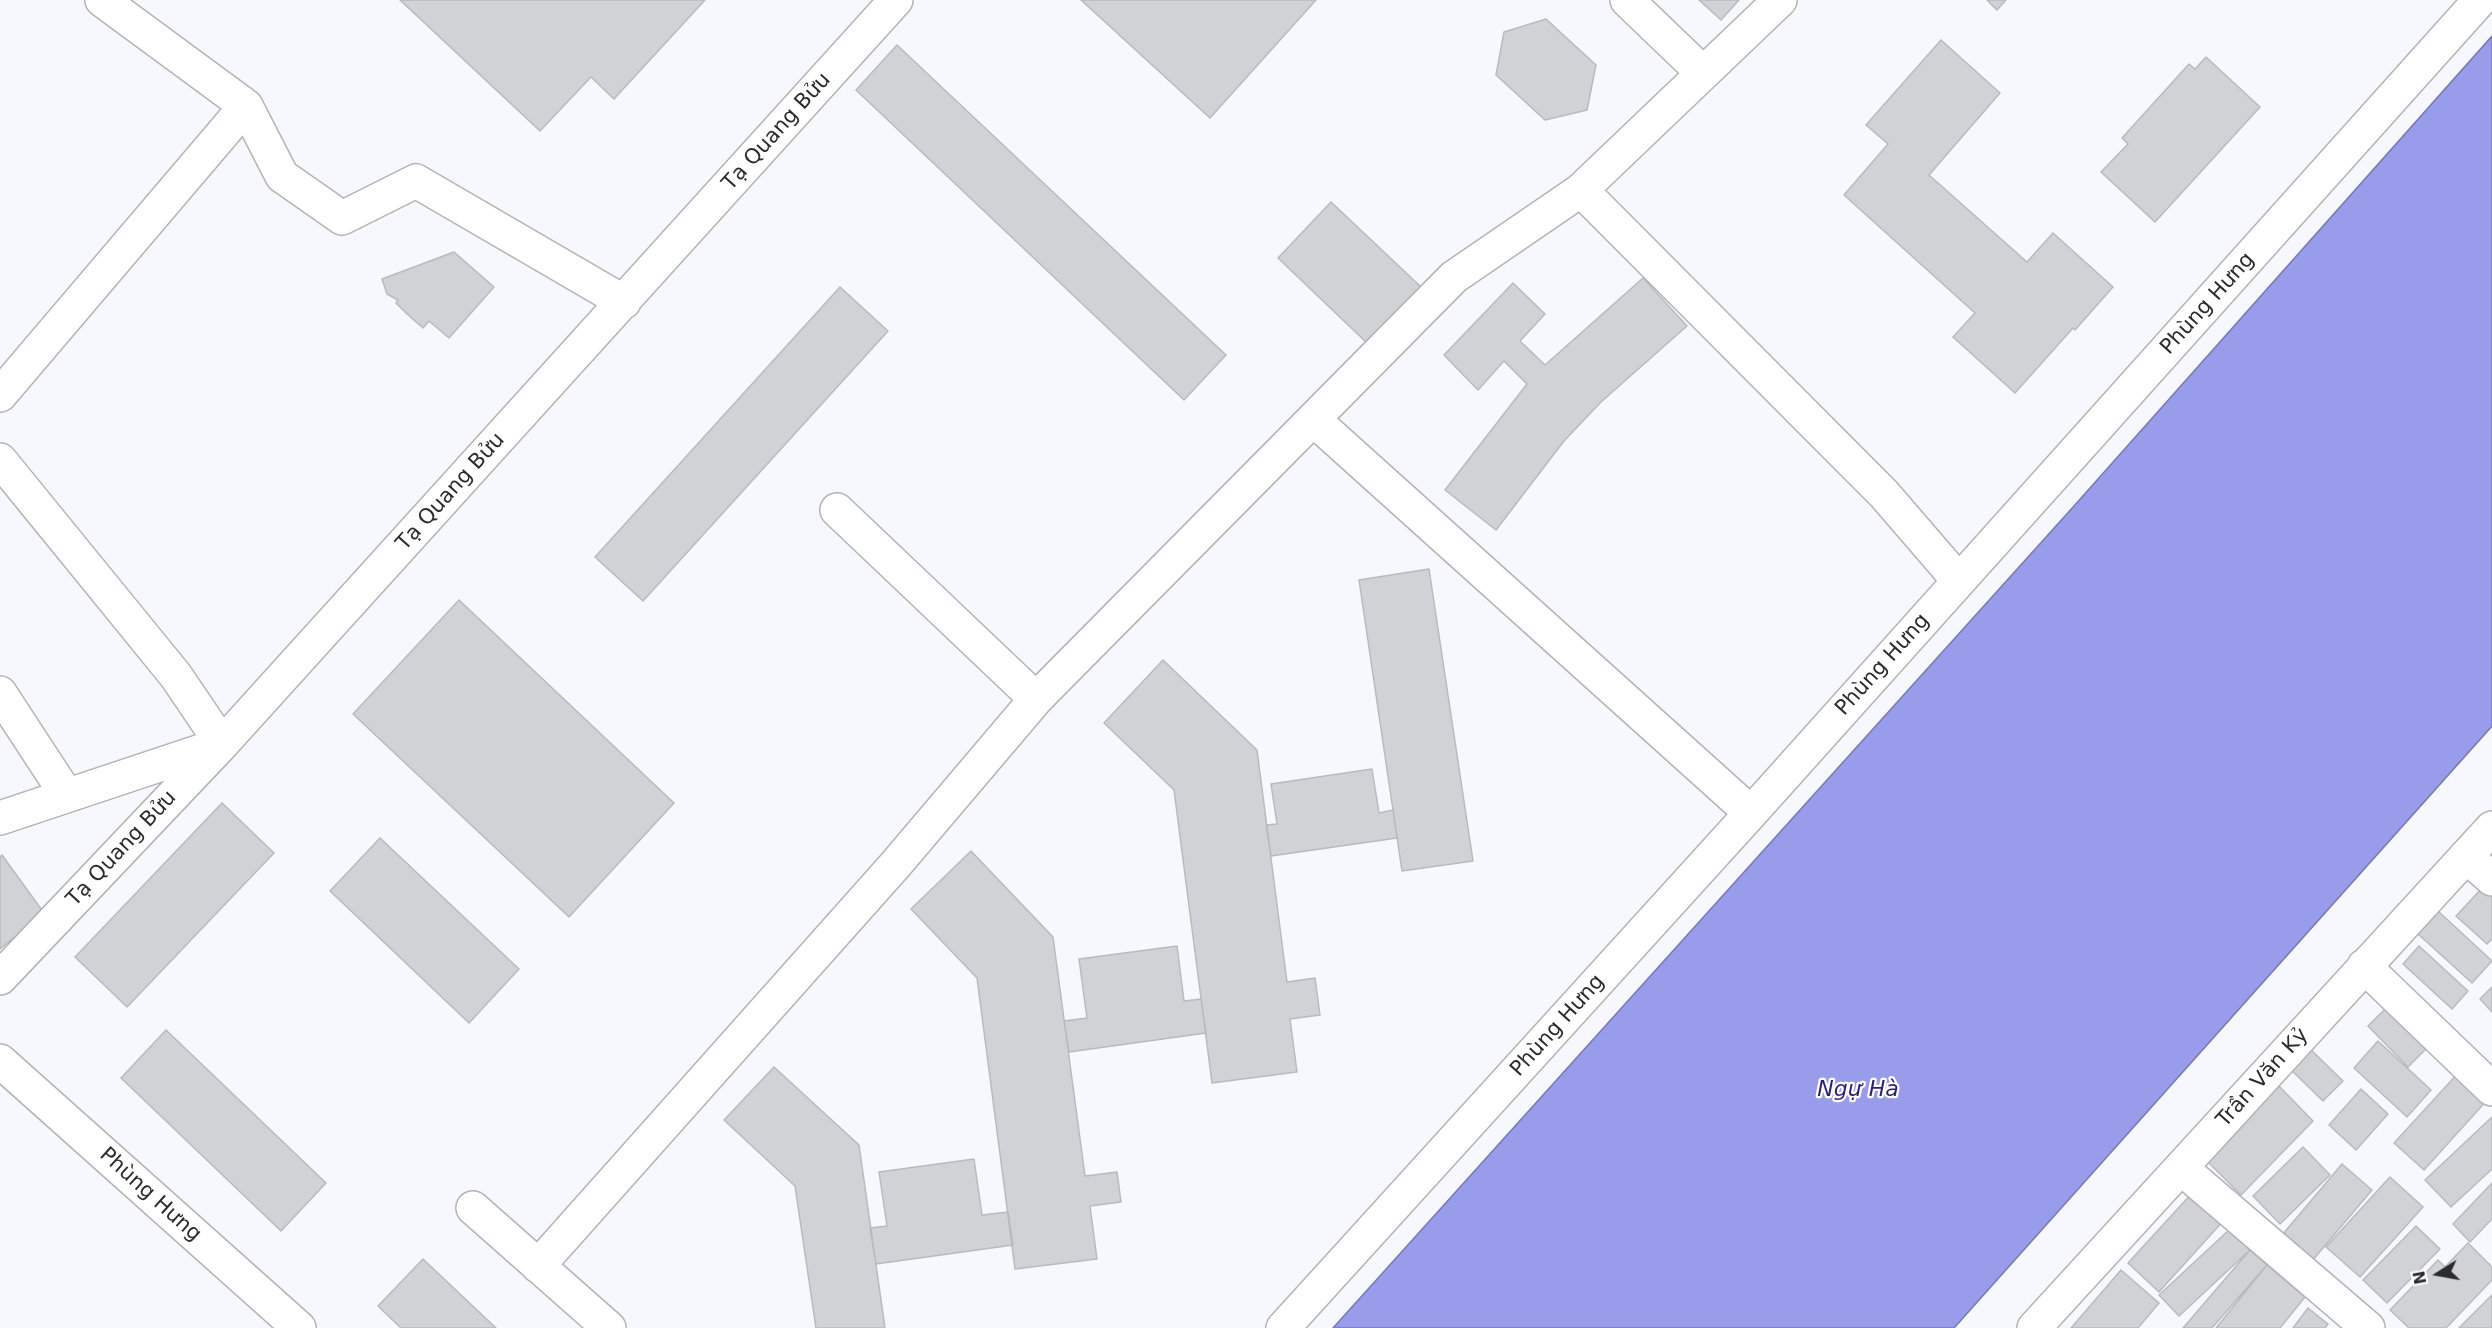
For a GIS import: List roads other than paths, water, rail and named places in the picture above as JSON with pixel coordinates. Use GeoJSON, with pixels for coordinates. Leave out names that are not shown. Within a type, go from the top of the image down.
{"type":"FeatureCollection","features":[{"type":"Feature","properties":{"kind":"street"},"geometry":{"type":"LineString","coordinates":[[102,0],[246,106],[282,176],[342,218],[416,181],[624,302]]}},
{"type":"Feature","properties":{"kind":"street","name":"Tạ Quang Bửu"},"geometry":{"type":"LineString","coordinates":[[0,978],[222,744],[896,0]]}},
{"type":"Feature","properties":{"kind":"street"},"geometry":{"type":"LineString","coordinates":[[1627,0],[1703,73]]}},
{"type":"Feature","properties":{"kind":"street"},"geometry":{"type":"LineString","coordinates":[[538,1266],[896,864],[1036,699],[1454,277],[1581,190],[1780,0]]}},
{"type":"Feature","properties":{"kind":"street","name":"Phùng Hưng"},"geometry":{"type":"LineString","coordinates":[[1283,1328],[1751,813],[2480,0]]}},
{"type":"Feature","properties":{"kind":"street"},"geometry":{"type":"LineString","coordinates":[[0,395],[246,106]]}},
{"type":"Feature","properties":{"kind":"street"},"geometry":{"type":"LineString","coordinates":[[1581,190],[1884,494],[1959,581]]}},
{"type":"Feature","properties":{"kind":"street"},"geometry":{"type":"LineString","coordinates":[[1314,420],[1751,813]]}},
{"type":"Feature","properties":{"kind":"street"},"geometry":{"type":"LineString","coordinates":[[0,460],[176,676],[222,744],[66,794],[0,818]]}},
{"type":"Feature","properties":{"kind":"street"},"geometry":{"type":"LineString","coordinates":[[837,510],[1036,699]]}},
{"type":"Feature","properties":{"kind":"street"},"geometry":{"type":"LineString","coordinates":[[0,693],[66,794]]}},
{"type":"Feature","properties":{"kind":"street","name":"Trần Văn Kỷ"},"geometry":{"type":"LineString","coordinates":[[2034,1328],[2492,828]]}},
{"type":"Feature","properties":{"kind":"street"},"geometry":{"type":"LineString","coordinates":[[2466,856],[2492,879]]}},
{"type":"Feature","properties":{"kind":"street"},"geometry":{"type":"LineString","coordinates":[[2364,966],[2492,1089]]}},
{"type":"Feature","properties":{"kind":"street","name":"Phùng Hưng"},"geometry":{"type":"LineString","coordinates":[[0,1061],[299,1328]]}},
{"type":"Feature","properties":{"kind":"street"},"geometry":{"type":"LineString","coordinates":[[2181,1168],[2368,1328]]}},
{"type":"Feature","properties":{"kind":"street"},"geometry":{"type":"LineString","coordinates":[[473,1208],[609,1328]]}},
{"type":"Feature","properties":{"kind":"water","name":"Ngự Hà"},"geometry":{"type":"Polygon","coordinates":[[[2492,36],[2492,726],[1954,1328],[1333,1328],[2074,506],[2492,36]]]}}]}
